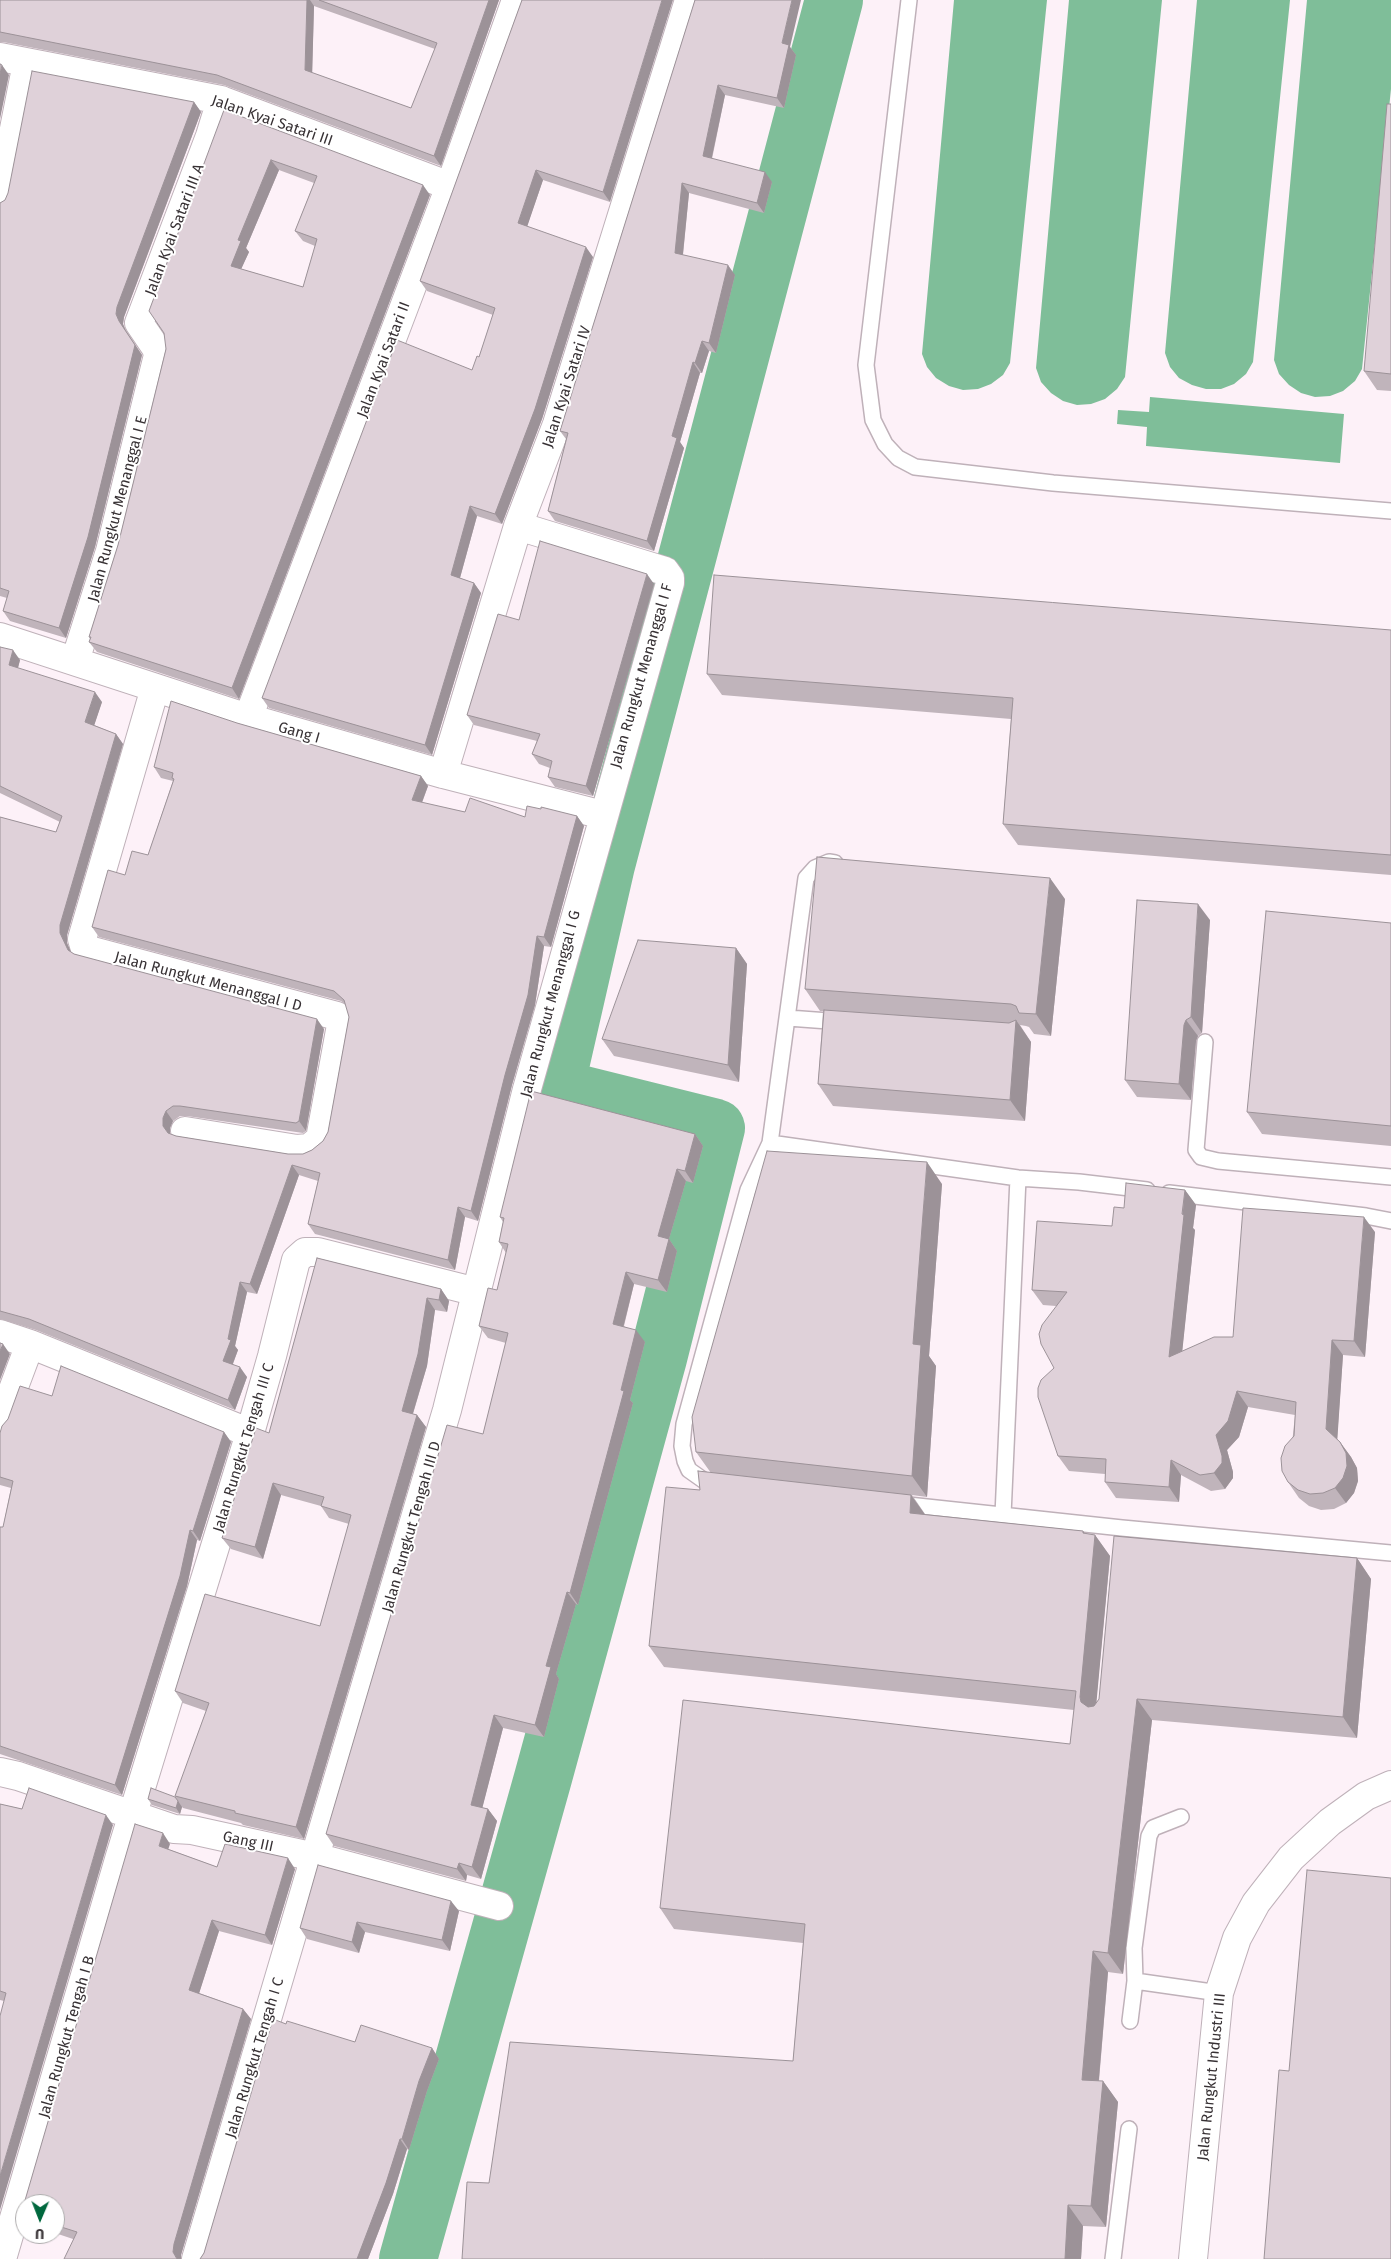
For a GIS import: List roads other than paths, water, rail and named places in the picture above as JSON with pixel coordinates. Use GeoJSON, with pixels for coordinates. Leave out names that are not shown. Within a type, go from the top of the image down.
{"type":"FeatureCollection","features":[{"type":"Feature","properties":{"kind":"street","name":"Jalan Kyai Satari II"},"geometry":{"type":"LineString","coordinates":[[248,718],[450,186],[516,0]]}},
{"type":"Feature","properties":{"kind":"street","name":"Jalan Kyai Satari IV"},"geometry":{"type":"LineString","coordinates":[[443,774],[518,526],[557,424],[689,0]]}},
{"type":"Feature","properties":{"kind":"street","name":"Jalan Kyai Satari III"},"geometry":{"type":"LineString","coordinates":[[0,57],[221,100],[450,186]]}},
{"type":"Feature","properties":{"kind":"street"},"geometry":{"type":"LineString","coordinates":[[0,200],[27,63]]}},
{"type":"Feature","properties":{"kind":"street","name":"Jalan Kyai Satari III A"},"geometry":{"type":"LineString","coordinates":[[158,355],[156,348],[139,323],[210,136],[221,100]]}},
{"type":"Feature","properties":{"kind":"street","name":"Jalan Rungkut Menanggal I E"},"geometry":{"type":"LineString","coordinates":[[75,661],[110,551],[158,355]]}},
{"type":"Feature","properties":{"kind":"street","name":"Jalan Rungkut Menanggal I F"},"geometry":{"type":"LineString","coordinates":[[518,526],[665,571],[670,578],[603,815]]}},
{"type":"Feature","properties":{"kind":"street","name":"Gang I"},"geometry":{"type":"LineString","coordinates":[[0,636],[248,718],[443,774],[603,815]]}},
{"type":"Feature","properties":{"kind":"street","name":"Jalan Rungkut Menanggal I D"},"geometry":{"type":"LineString","coordinates":[[155,688],[82,939],[85,949],[336,1016],[341,1024],[320,1139],[309,1148],[297,1148],[185,1131]]}},
{"type":"Feature","properties":{"kind":"street","name":"Jalan Rungkut Menanggal I G"},"geometry":{"type":"LineString","coordinates":[[501,1194],[527,1089],[603,815]]}},
{"type":"Feature","properties":{"kind":"street","name":"Jalan Rungkut Tengah III D"},"geometry":{"type":"LineString","coordinates":[[315,1857],[447,1410],[501,1194]]}},
{"type":"Feature","properties":{"kind":"street","name":"Jalan Rungkut Tengah III C"},"geometry":{"type":"LineString","coordinates":[[133,1816],[250,1433],[296,1260],[305,1252],[318,1252],[477,1292]]}},
{"type":"Feature","properties":{"kind":"street"},"geometry":{"type":"LineString","coordinates":[[0,1334],[30,1344],[250,1433]]}},
{"type":"Feature","properties":{"kind":"street"},"geometry":{"type":"LineString","coordinates":[[0,1424],[30,1344]]}},
{"type":"Feature","properties":{"kind":"street","name":"Gang III"},"geometry":{"type":"LineString","coordinates":[[0,1772],[18,1776],[174,1830],[192,1830],[315,1857],[499,1906]]}},
{"type":"Feature","properties":{"kind":"street","name":"Jalan Rungkut Industri III"},"geometry":{"type":"LineString","coordinates":[[1193,2259],[1220,1993],[1237,1938],[1256,1903],[1291,1858],[1330,1822],[1366,1796],[1391,1785]]}},
{"type":"Feature","properties":{"kind":"street","name":"Jalan Rungkut Tengah I B"},"geometry":{"type":"LineString","coordinates":[[2,2259],[133,1816]]}},
{"type":"Feature","properties":{"kind":"street","name":"Jalan Rungkut Tengah I C"},"geometry":{"type":"LineString","coordinates":[[196,2259],[315,1857]]}},
{"type":"Feature","properties":{"kind":"lane"},"geometry":{"type":"LineString","coordinates":[[909,0],[866,365],[873,420],[886,444],[898,458],[915,467],[1053,484],[1391,510]]}},
{"type":"Feature","properties":{"kind":"lane"},"geometry":{"type":"LineString","coordinates":[[736,1486],[706,1482],[689,1470],[684,1461],[682,1446],[684,1424],[748,1190],[770,1142],[806,878],[815,868],[829,862],[848,864]]}},
{"type":"Feature","properties":{"kind":"lane"},"geometry":{"type":"LineString","coordinates":[[788,1018],[857,1023]]}},
{"type":"Feature","properties":{"kind":"lane"},"geometry":{"type":"LineString","coordinates":[[1205,1042],[1196,1150],[1201,1157],[1218,1161],[1391,1177]]}},
{"type":"Feature","properties":{"kind":"lane"},"geometry":{"type":"LineString","coordinates":[[770,1142],[1018,1178],[1079,1182],[1356,1215],[1391,1221]]}},
{"type":"Feature","properties":{"kind":"lane"},"geometry":{"type":"LineString","coordinates":[[1003,1515],[1018,1178]]}},
{"type":"Feature","properties":{"kind":"lane"},"geometry":{"type":"LineString","coordinates":[[884,1502],[1122,1528],[1391,1553]]}},
{"type":"Feature","properties":{"kind":"lane"},"geometry":{"type":"LineString","coordinates":[[1120,1547],[1122,1528]]}},
{"type":"Feature","properties":{"kind":"lane"},"geometry":{"type":"LineString","coordinates":[[1130,2021],[1135,1981],[1134,1948],[1149,1836],[1153,1828],[1161,1823],[1181,1818]]}},
{"type":"Feature","properties":{"kind":"lane"},"geometry":{"type":"LineString","coordinates":[[1135,1981],[1220,1993]]}},
{"type":"Feature","properties":{"kind":"lane"},"geometry":{"type":"LineString","coordinates":[[1113,2259],[1129,2129]]}},
{"type":"Feature","properties":{"kind":"waterway"},"geometry":{"type":"LineString","coordinates":[[408,2259],[658,1358],[716,1128],[555,1088],[606,865],[834,0]]}}]}
